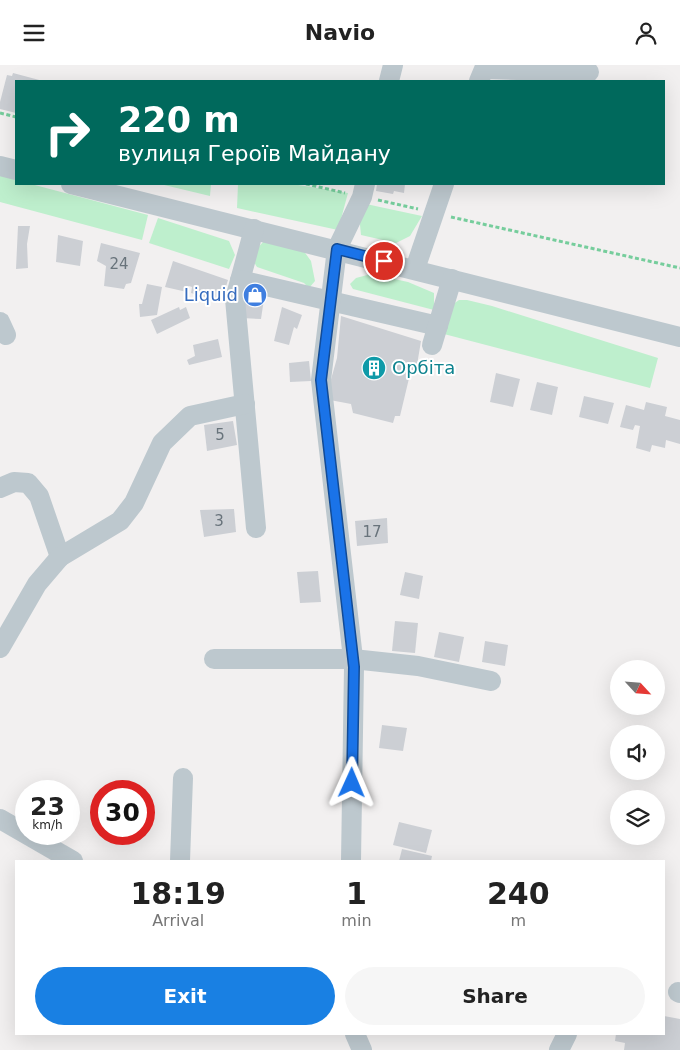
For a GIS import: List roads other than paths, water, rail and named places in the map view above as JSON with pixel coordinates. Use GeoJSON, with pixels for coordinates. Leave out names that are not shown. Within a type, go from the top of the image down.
{"type":"FeatureCollection","features":[{"type":"Feature","properties":{"kind":"street"},"geometry":{"type":"LineString","coordinates":[[389,80],[393,65]]}},
{"type":"Feature","properties":{"kind":"street"},"geometry":{"type":"LineString","coordinates":[[480,80],[484,69],[589,72]]}},
{"type":"Feature","properties":{"kind":"street"},"geometry":{"type":"LineString","coordinates":[[0,166],[15,170]]}},
{"type":"Feature","properties":{"kind":"street"},"geometry":{"type":"LineString","coordinates":[[75,185],[337,249],[680,337]]}},
{"type":"Feature","properties":{"kind":"street"},"geometry":{"type":"LineString","coordinates":[[415,269],[444,185]]}},
{"type":"Feature","properties":{"kind":"street"},"geometry":{"type":"LineString","coordinates":[[351,860],[353,659],[321,380],[337,249],[363,190]]}},
{"type":"Feature","properties":{"kind":"street"},"geometry":{"type":"LineString","coordinates":[[254,229],[235,299],[256,528]]}},
{"type":"Feature","properties":{"kind":"street"},"geometry":{"type":"LineString","coordinates":[[240,280],[330,302],[435,335],[452,279]]}},
{"type":"Feature","properties":{"kind":"street"},"geometry":{"type":"LineString","coordinates":[[0,648],[37,584],[60,557],[120,521],[134,503],[162,443],[190,416],[244,404]]}},
{"type":"Feature","properties":{"kind":"street"},"geometry":{"type":"LineString","coordinates":[[0,488],[14,482],[28,483],[39,496],[60,557]]}},
{"type":"Feature","properties":{"kind":"street"},"geometry":{"type":"LineString","coordinates":[[214,659],[353,659],[418,666],[491,681]]}},
{"type":"Feature","properties":{"kind":"street"},"geometry":{"type":"LineString","coordinates":[[180,860],[183,778]]}},
{"type":"Feature","properties":{"kind":"street"},"geometry":{"type":"LineString","coordinates":[[0,819],[71,860]]}},
{"type":"Feature","properties":{"kind":"street"},"geometry":{"type":"LineString","coordinates":[[355,1035],[362,1050]]}},
{"type":"Feature","properties":{"kind":"street"},"geometry":{"type":"LineString","coordinates":[[559,1050],[566,1035]]}},
{"type":"Feature","properties":{"kind":"place","name":"Liquid"},"geometry":{"type":"Point","coordinates":[255,295]}},
{"type":"Feature","properties":{"kind":"place","name":"Орбіта"},"geometry":{"type":"Point","coordinates":[374,368]}}]}
